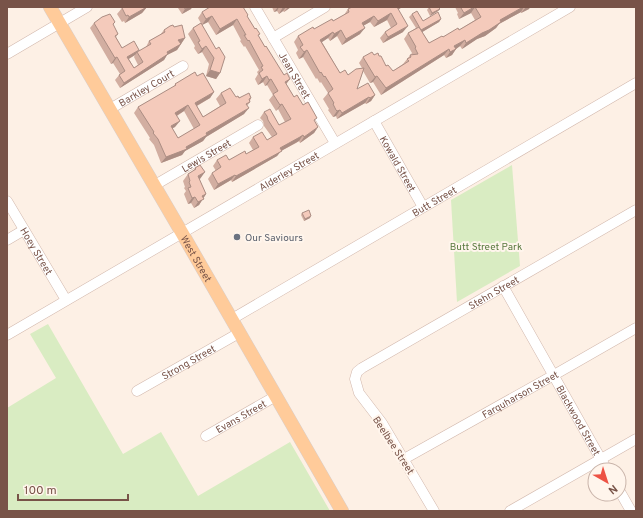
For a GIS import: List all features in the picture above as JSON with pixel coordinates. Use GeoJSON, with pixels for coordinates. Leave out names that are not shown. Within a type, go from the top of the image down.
{"type":"FeatureCollection","features":[{"type":"Feature","properties":{"kind":"main road","name":"West Street"},"geometry":{"type":"LineString","coordinates":[[50,7],[155,185],[342,511]]}},
{"type":"Feature","properties":{"kind":"street"},"geometry":{"type":"LineString","coordinates":[[7,54],[88,7]]}},
{"type":"Feature","properties":{"kind":"street","name":"Jean Street"},"geometry":{"type":"LineString","coordinates":[[255,7],[336,143]]}},
{"type":"Feature","properties":{"kind":"street"},"geometry":{"type":"LineString","coordinates":[[273,38],[325,7]]}},
{"type":"Feature","properties":{"kind":"street","name":"Alderley Street"},"geometry":{"type":"LineString","coordinates":[[7,335],[570,7]]}},
{"type":"Feature","properties":{"kind":"street","name":"Barkley Court"},"geometry":{"type":"LineString","coordinates":[[110,109],[183,66]]}},
{"type":"Feature","properties":{"kind":"street","name":"Butt Street"},"geometry":{"type":"LineString","coordinates":[[232,319],[636,83]]}},
{"type":"Feature","properties":{"kind":"street","name":"Kowald Street"},"geometry":{"type":"LineString","coordinates":[[374,121],[423,207]]}},
{"type":"Feature","properties":{"kind":"street","name":"Lewis Street"},"geometry":{"type":"LineString","coordinates":[[155,185],[258,125]]}},
{"type":"Feature","properties":{"kind":"street","name":"Hoey Street"},"geometry":{"type":"LineString","coordinates":[[7,202],[66,300]]}},
{"type":"Feature","properties":{"kind":"street","name":"Stehn Street"},"geometry":{"type":"LineString","coordinates":[[355,379],[357,372],[362,368],[636,210]]}},
{"type":"Feature","properties":{"kind":"street"},"geometry":{"type":"LineString","coordinates":[[7,240],[24,230]]}},
{"type":"Feature","properties":{"kind":"street","name":"Blackwood Street"},"geometry":{"type":"LineString","coordinates":[[503,286],[603,462]]}},
{"type":"Feature","properties":{"kind":"street","name":"Farquharson Street"},"geometry":{"type":"LineString","coordinates":[[404,459],[636,328]]}},
{"type":"Feature","properties":{"kind":"street","name":"Strong Street"},"geometry":{"type":"LineString","coordinates":[[137,392],[240,333]]}},
{"type":"Feature","properties":{"kind":"street","name":"Beelbee Street"},"geometry":{"type":"LineString","coordinates":[[355,379],[359,393],[382,423],[434,511]]}},
{"type":"Feature","properties":{"kind":"street","name":"Evans Street"},"geometry":{"type":"LineString","coordinates":[[206,436],[276,396]]}},
{"type":"Feature","properties":{"kind":"street"},"geometry":{"type":"LineString","coordinates":[[510,511],[636,439]]}},
{"type":"Feature","properties":{"kind":"street"},"geometry":{"type":"LineString","coordinates":[[626,502],[631,511]]}},
{"type":"Feature","properties":{"kind":"green space","name":"Butt Street Park"},"geometry":{"type":"Polygon","coordinates":[[[512,165],[520,266],[457,302],[451,200],[512,165]]]}},
{"type":"Feature","properties":{"kind":"green space"},"geometry":{"type":"Polygon","coordinates":[[[48,324],[123,454],[161,432],[198,496],[290,442],[330,511],[7,511],[7,408],[56,378],[30,334],[48,324]]]}},
{"type":"Feature","properties":{"kind":"building"},"geometry":{"type":"Polygon","coordinates":[[[147,7],[129,17],[128,15],[126,16],[122,8],[147,7]]]}},
{"type":"Feature","properties":{"kind":"building"},"geometry":{"type":"Polygon","coordinates":[[[210,7],[243,7],[255,29],[256,28],[260,34],[258,35],[265,47],[266,46],[284,75],[287,73],[290,79],[285,82],[294,97],[297,95],[303,105],[308,102],[317,118],[314,120],[318,127],[304,137],[303,135],[280,148],[282,151],[218,184],[212,173],[221,167],[217,160],[226,155],[229,160],[245,151],[246,154],[259,147],[253,137],[262,132],[267,140],[277,134],[264,112],[270,109],[279,125],[291,119],[282,104],[280,105],[273,94],[278,91],[271,79],[269,80],[267,76],[262,79],[259,73],[263,70],[261,67],[263,66],[249,40],[248,41],[244,35],[246,35],[237,19],[220,29],[212,16],[206,19],[202,12],[210,7]]]}},
{"type":"Feature","properties":{"kind":"building"},"geometry":{"type":"Polygon","coordinates":[[[352,7],[397,7],[408,26],[388,37],[385,32],[397,24],[391,13],[378,21],[374,16],[362,23],[365,28],[346,39],[341,30],[334,34],[333,32],[320,40],[340,73],[345,70],[348,75],[356,69],[364,68],[357,89],[368,83],[375,95],[342,113],[340,110],[336,110],[328,93],[333,89],[325,76],[324,77],[321,72],[320,73],[307,50],[304,52],[300,47],[303,45],[298,36],[313,27],[314,29],[332,19],[333,21],[349,12],[348,9],[352,7]]]}},
{"type":"Feature","properties":{"kind":"building"},"geometry":{"type":"Polygon","coordinates":[[[429,7],[438,7],[440,9],[432,13],[429,7]]]}},
{"type":"Feature","properties":{"kind":"building"},"geometry":{"type":"Polygon","coordinates":[[[474,7],[464,13],[461,8],[474,7]]]}},
{"type":"Feature","properties":{"kind":"building"},"geometry":{"type":"Polygon","coordinates":[[[475,7],[523,7],[500,20],[501,22],[489,30],[466,43],[465,40],[454,46],[456,49],[450,52],[449,49],[386,88],[377,76],[375,77],[363,57],[372,52],[374,55],[378,53],[386,66],[388,65],[393,71],[409,61],[407,59],[411,57],[410,55],[418,54],[415,48],[416,47],[408,33],[419,27],[429,43],[458,28],[459,30],[481,17],[475,7]]]}},
{"type":"Feature","properties":{"kind":"building"},"geometry":{"type":"Polygon","coordinates":[[[417,11],[423,21],[438,12],[441,19],[421,30],[412,14],[417,11]]]}},
{"type":"Feature","properties":{"kind":"building"},"geometry":{"type":"Polygon","coordinates":[[[110,14],[115,22],[113,24],[118,34],[115,36],[122,48],[134,41],[139,50],[127,57],[134,68],[143,62],[137,52],[151,44],[149,41],[165,32],[164,30],[170,26],[173,25],[174,27],[182,25],[185,38],[178,40],[181,44],[167,52],[168,54],[124,83],[119,75],[125,71],[117,57],[115,58],[94,23],[102,17],[110,14]]]}},
{"type":"Feature","properties":{"kind":"building"},"geometry":{"type":"Polygon","coordinates":[[[201,23],[216,49],[219,47],[225,57],[220,73],[210,70],[214,58],[206,46],[202,49],[198,42],[200,41],[193,28],[201,23]]]}},
{"type":"Feature","properties":{"kind":"building"},"geometry":{"type":"Polygon","coordinates":[[[195,72],[197,76],[203,73],[214,92],[195,103],[203,117],[226,103],[221,93],[230,88],[236,97],[238,96],[239,98],[249,93],[251,98],[249,99],[250,102],[246,104],[249,108],[206,133],[207,135],[186,147],[187,149],[166,157],[158,139],[138,107],[176,85],[175,84],[195,72]],[[188,105],[175,113],[180,121],[171,126],[178,138],[200,125],[188,105]]]}},
{"type":"Feature","properties":{"kind":"building"},"geometry":{"type":"Polygon","coordinates":[[[200,165],[205,172],[198,176],[206,194],[202,196],[204,199],[198,202],[195,197],[192,198],[188,188],[191,187],[188,174],[200,165]]]}},
{"type":"Feature","properties":{"kind":"building"},"geometry":{"type":"Polygon","coordinates":[[[309,210],[311,216],[305,219],[302,213],[309,210]]]}},
{"type":"Feature","properties":{"kind":"place","name":"Our Saviours"},"geometry":{"type":"Point","coordinates":[237,237]}}]}
